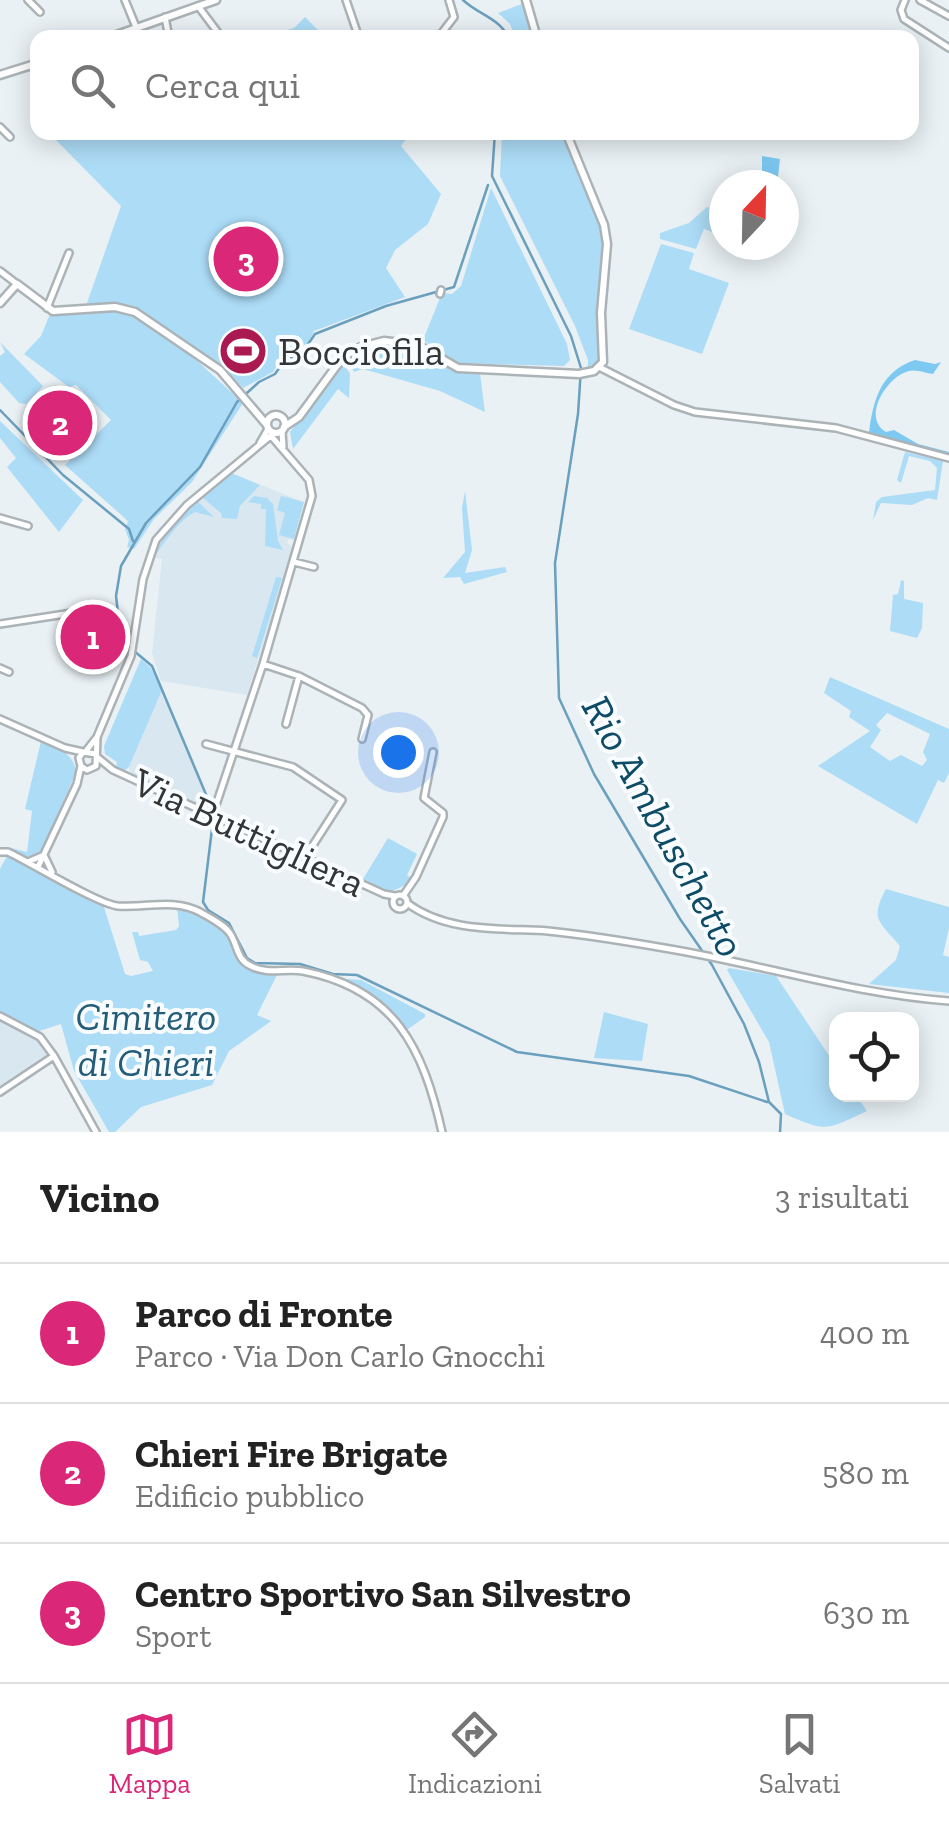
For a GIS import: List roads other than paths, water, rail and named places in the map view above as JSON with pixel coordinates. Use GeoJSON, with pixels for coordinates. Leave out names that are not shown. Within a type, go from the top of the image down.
{"type":"FeatureCollection","features":[{"type":"Feature","properties":{"kind":"street"},"geometry":{"type":"LineString","coordinates":[[28,0],[40,12]]}},
{"type":"Feature","properties":{"kind":"street"},"geometry":{"type":"LineString","coordinates":[[125,0],[136,26]]}},
{"type":"Feature","properties":{"kind":"street"},"geometry":{"type":"LineString","coordinates":[[127,30],[188,4],[198,6],[216,0]]}},
{"type":"Feature","properties":{"kind":"street"},"geometry":{"type":"LineString","coordinates":[[346,0],[356,30]]}},
{"type":"Feature","properties":{"kind":"street"},"geometry":{"type":"LineString","coordinates":[[444,30],[454,16],[450,0]]}},
{"type":"Feature","properties":{"kind":"street"},"geometry":{"type":"LineString","coordinates":[[526,0],[535,30]]}},
{"type":"Feature","properties":{"kind":"street"},"geometry":{"type":"LineString","coordinates":[[920,0],[949,16]]}},
{"type":"Feature","properties":{"kind":"street"},"geometry":{"type":"LineString","coordinates":[[901,2],[904,20],[949,48]]}},
{"type":"Feature","properties":{"kind":"street"},"geometry":{"type":"LineString","coordinates":[[198,6],[216,30]]}},
{"type":"Feature","properties":{"kind":"street"},"geometry":{"type":"LineString","coordinates":[[164,17],[167,30]]}},
{"type":"Feature","properties":{"kind":"street"},"geometry":{"type":"LineString","coordinates":[[0,75],[30,66]]}},
{"type":"Feature","properties":{"kind":"street"},"geometry":{"type":"LineString","coordinates":[[0,127],[10,138]]}},
{"type":"Feature","properties":{"kind":"street"},"geometry":{"type":"LineString","coordinates":[[77,784],[92,769],[97,737],[132,652],[144,576],[156,540],[187,505],[274,430],[304,410],[344,357],[384,342],[418,345],[458,368],[586,374],[600,367],[604,354],[601,314],[607,244],[604,225],[569,140]]}},
{"type":"Feature","properties":{"kind":"street"},"geometry":{"type":"LineString","coordinates":[[47,308],[69,253]]}},
{"type":"Feature","properties":{"kind":"street"},"geometry":{"type":"LineString","coordinates":[[0,271],[53,311],[116,307],[135,312],[220,370],[274,430],[313,488],[263,664],[213,814]]}},
{"type":"Feature","properties":{"kind":"street"},"geometry":{"type":"LineString","coordinates":[[0,303],[16,284]]}},
{"type":"Feature","properties":{"kind":"street"},"geometry":{"type":"LineString","coordinates":[[600,367],[695,412],[836,428],[949,458]]}},
{"type":"Feature","properties":{"kind":"street"},"geometry":{"type":"LineString","coordinates":[[248,402],[290,418],[304,410]]}},
{"type":"Feature","properties":{"kind":"street"},"geometry":{"type":"LineString","coordinates":[[274,430],[277,416]]}},
{"type":"Feature","properties":{"kind":"street"},"geometry":{"type":"LineString","coordinates":[[274,430],[277,416]]}},
{"type":"Feature","properties":{"kind":"street"},"geometry":{"type":"LineString","coordinates":[[0,518],[28,526]]}},
{"type":"Feature","properties":{"kind":"street"},"geometry":{"type":"LineString","coordinates":[[294,562],[314,566]]}},
{"type":"Feature","properties":{"kind":"street"},"geometry":{"type":"LineString","coordinates":[[0,624],[72,613]]}},
{"type":"Feature","properties":{"kind":"street"},"geometry":{"type":"LineString","coordinates":[[263,664],[299,676],[362,708],[368,714],[362,738]]}},
{"type":"Feature","properties":{"kind":"street"},"geometry":{"type":"LineString","coordinates":[[0,668],[9,672]]}},
{"type":"Feature","properties":{"kind":"street"},"geometry":{"type":"LineString","coordinates":[[286,724],[299,676]]}},
{"type":"Feature","properties":{"kind":"street","name":"Via Buttigliera"},"geometry":{"type":"LineString","coordinates":[[0,719],[65,748],[96,755],[113,770],[414,908],[474,927],[548,931],[670,949],[747,963],[859,991],[949,1001]]}},
{"type":"Feature","properties":{"kind":"street"},"geometry":{"type":"LineString","coordinates":[[38,867],[77,784],[84,751],[97,737]]}},
{"type":"Feature","properties":{"kind":"street"},"geometry":{"type":"LineString","coordinates":[[206,744],[293,767],[342,800],[306,856]]}},
{"type":"Feature","properties":{"kind":"street","name":"Via Buttigliera"},"geometry":{"type":"LineString","coordinates":[[65,748],[80,764],[113,770]]}},
{"type":"Feature","properties":{"kind":"street"},"geometry":{"type":"LineString","coordinates":[[400,901],[416,877],[443,817],[425,801],[433,752]]}},
{"type":"Feature","properties":{"kind":"street"},"geometry":{"type":"LineString","coordinates":[[0,852],[8,852],[112,904],[184,905],[224,928],[240,958],[252,967],[276,972],[302,971],[367,994],[395,1016],[416,1049],[442,1132]]}},
{"type":"Feature","properties":{"kind":"street"},"geometry":{"type":"LineString","coordinates":[[27,861],[44,855]]}},
{"type":"Feature","properties":{"kind":"street"},"geometry":{"type":"LineString","coordinates":[[44,855],[53,875]]}},
{"type":"Feature","properties":{"kind":"street"},"geometry":{"type":"LineString","coordinates":[[0,1016],[40,1037],[96,1132]]}},
{"type":"Feature","properties":{"kind":"street"},"geometry":{"type":"LineString","coordinates":[[0,1092],[54,1056]]}},
{"type":"Feature","properties":{"kind":"waterway","name":"Rio Ambuschetto"},"geometry":{"type":"LineString","coordinates":[[463,0],[503,30]]}},
{"type":"Feature","properties":{"kind":"waterway","name":"Rio Ambuschetto"},"geometry":{"type":"LineString","coordinates":[[494,140],[492,176],[571,336],[581,368],[578,414],[555,563],[559,698],[594,774],[744,1024],[769,1102],[781,1114],[780,1132]]}},
{"type":"Feature","properties":{"kind":"waterway"},"geometry":{"type":"LineString","coordinates":[[210,804],[152,666],[121,640],[116,596],[121,566],[146,523],[200,467],[237,402],[259,382],[275,374],[284,361],[302,353],[315,334],[386,306],[454,287],[488,185]]}},
{"type":"Feature","properties":{"kind":"waterway"},"geometry":{"type":"LineString","coordinates":[[0,410],[63,475],[129,529],[133,541]]}},
{"type":"Feature","properties":{"kind":"waterway"},"geometry":{"type":"LineString","coordinates":[[213,821],[203,902],[208,910],[229,923],[247,958],[255,963],[300,964],[333,974],[357,975],[517,1052],[689,1076],[767,1102]]}},
{"type":"Feature","properties":{"kind":"place","name":"Centro Sportivo San Silvestro"},"geometry":{"type":"Point","coordinates":[246,259]}},
{"type":"Feature","properties":{"kind":"place","name":"Bocciofila"},"geometry":{"type":"Point","coordinates":[243,351]}},
{"type":"Feature","properties":{"kind":"place","name":"Chieri Fire Brigate"},"geometry":{"type":"Point","coordinates":[60,423]}},
{"type":"Feature","properties":{"kind":"place","name":"Parco di Fronte"},"geometry":{"type":"Point","coordinates":[93,637]}},
{"type":"Feature","properties":{"kind":"park label","name":"Cimitero di Chieri"},"geometry":{"type":"Point","coordinates":[146,1039]}}]}
